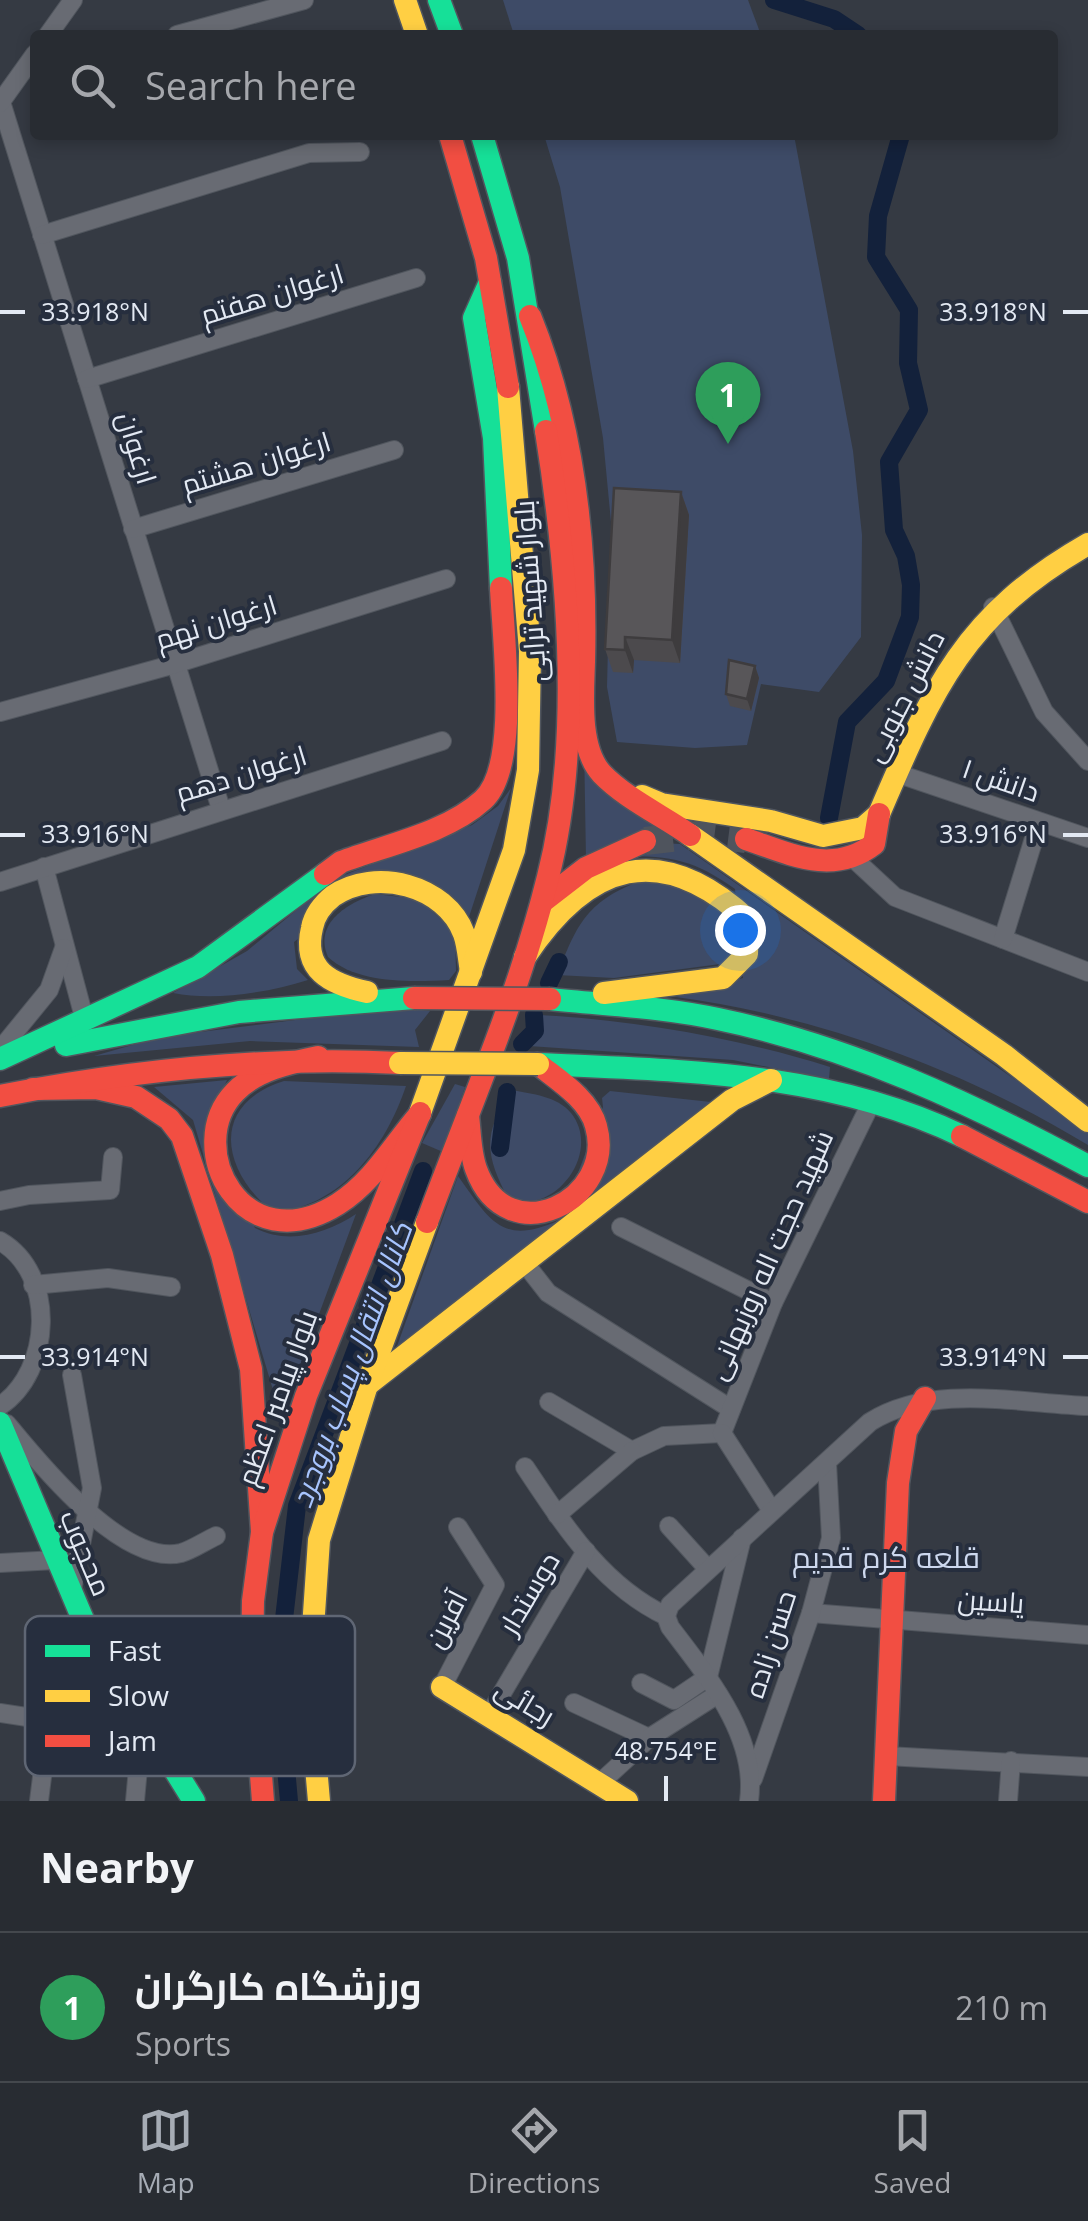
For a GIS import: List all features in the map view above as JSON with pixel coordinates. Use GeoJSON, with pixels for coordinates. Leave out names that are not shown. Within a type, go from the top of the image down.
{"type":"FeatureCollection","features":[{"type":"Feature","properties":{"kind":"main road"},"geometry":{"type":"LineString","coordinates":[[406,0],[415,30]]}},
{"type":"Feature","properties":{"kind":"main road"},"geometry":{"type":"LineString","coordinates":[[439,0],[450,30]]}},
{"type":"Feature","properties":{"kind":"main road","name":"بلوار شهید ترابی"},"geometry":{"type":"LineString","coordinates":[[449,1033],[514,850],[528,770],[531,724],[528,614],[510,417],[490,282],[451,140]]}},
{"type":"Feature","properties":{"kind":"main road","name":"بلوار شهید ترابی"},"geometry":{"type":"LineString","coordinates":[[468,1114],[526,957],[558,837],[569,704],[549,452],[530,316],[483,140]]}},
{"type":"Feature","properties":{"kind":"main road"},"geometry":{"type":"LineString","coordinates":[[0,1060],[198,967],[341,862],[459,817],[486,798],[502,767],[505,689],[494,438],[474,318],[490,282]]}},
{"type":"Feature","properties":{"kind":"main road"},"geometry":{"type":"LineString","coordinates":[[530,316],[551,361],[572,456],[585,626],[586,732],[597,768],[606,779],[1004,1054],[1088,1121]]}},
{"type":"Feature","properties":{"kind":"main road","name":"دانش جنوبی"},"geometry":{"type":"LineString","coordinates":[[854,859],[878,837],[879,814],[896,773],[960,648],[993,607],[1021,582],[1086,549]]}},
{"type":"Feature","properties":{"kind":"main road"},"geometry":{"type":"LineString","coordinates":[[606,779],[662,804],[770,821],[824,836],[863,828],[879,814]]}},
{"type":"Feature","properties":{"kind":"main road"},"geometry":{"type":"LineString","coordinates":[[746,839],[810,861],[854,859]]}},
{"type":"Feature","properties":{"kind":"main road"},"geometry":{"type":"LineString","coordinates":[[541,903],[586,868],[646,841]]}},
{"type":"Feature","properties":{"kind":"main road"},"geometry":{"type":"LineString","coordinates":[[526,957],[539,932],[568,902],[610,876],[632,869],[656,866],[681,870],[716,890],[748,920],[750,949],[723,978],[550,999]]}},
{"type":"Feature","properties":{"kind":"main road"},"geometry":{"type":"LineString","coordinates":[[414,998],[340,987],[318,975],[308,953],[308,933],[314,914],[325,902],[360,885],[382,882],[436,896],[462,925],[471,972]]}},
{"type":"Feature","properties":{"kind":"main road"},"geometry":{"type":"LineString","coordinates":[[0,1060],[107,1034],[308,1002],[550,999],[716,1019],[766,1031],[914,1083],[1088,1166]]}},
{"type":"Feature","properties":{"kind":"main road","name":"بلوار پیامبر اعظم"},"geometry":{"type":"LineString","coordinates":[[253,1616],[262,1532],[306,1396],[449,1033]]}},
{"type":"Feature","properties":{"kind":"main road"},"geometry":{"type":"LineString","coordinates":[[318,1057],[290,1062],[249,1081],[221,1112],[218,1145],[222,1176],[243,1208],[258,1217],[291,1225],[341,1202],[420,1114]]}},
{"type":"Feature","properties":{"kind":"main road"},"geometry":{"type":"LineString","coordinates":[[0,1096],[222,1060],[318,1057],[400,1063],[538,1064],[776,1078],[872,1101],[996,1151],[1088,1202]]}},
{"type":"Feature","properties":{"kind":"main road"},"geometry":{"type":"LineString","coordinates":[[468,1114],[476,1177],[494,1202],[510,1214],[527,1216],[561,1205],[589,1178],[600,1139],[590,1112],[538,1064]]}},
{"type":"Feature","properties":{"kind":"main road"},"geometry":{"type":"LineString","coordinates":[[367,1384],[732,1100],[776,1078]]}},
{"type":"Feature","properties":{"kind":"main road"},"geometry":{"type":"LineString","coordinates":[[33,1089],[73,1086],[145,1098],[173,1120],[182,1136],[222,1254],[251,1370],[262,1532]]}},
{"type":"Feature","properties":{"kind":"main road"},"geometry":{"type":"LineString","coordinates":[[312,1616],[313,1584],[330,1496],[367,1384],[468,1114]]}},
{"type":"Feature","properties":{"kind":"main road"},"geometry":{"type":"LineString","coordinates":[[884,1801],[901,1454],[906,1431],[925,1398]]}},
{"type":"Feature","properties":{"kind":"main road","name":"محجوب"},"geometry":{"type":"LineString","coordinates":[[0,1419],[80,1616]]}},
{"type":"Feature","properties":{"kind":"main road","name":"رجائی"},"geometry":{"type":"LineString","coordinates":[[442,1687],[602,1782],[627,1801]]}},
{"type":"Feature","properties":{"kind":"main road","name":"محجوب"},"geometry":{"type":"LineString","coordinates":[[177,1776],[194,1801]]}},
{"type":"Feature","properties":{"kind":"main road","name":"بلوار پیامبر اعظم"},"geometry":{"type":"LineString","coordinates":[[261,1776],[263,1801]]}},
{"type":"Feature","properties":{"kind":"main road"},"geometry":{"type":"LineString","coordinates":[[317,1776],[319,1801]]}},
{"type":"Feature","properties":{"kind":"street"},"geometry":{"type":"LineString","coordinates":[[52,30],[73,0]]}},
{"type":"Feature","properties":{"kind":"street"},"geometry":{"type":"LineString","coordinates":[[189,30],[241,9],[304,0]]}},
{"type":"Feature","properties":{"kind":"street","name":"ارغوان"},"geometry":{"type":"LineString","coordinates":[[30,61],[0,102],[221,809]]}},
{"type":"Feature","properties":{"kind":"street"},"geometry":{"type":"LineString","coordinates":[[42,234],[309,153],[360,152]]}},
{"type":"Feature","properties":{"kind":"street","name":"ارغوان هفتم"},"geometry":{"type":"LineString","coordinates":[[86,379],[416,278]]}},
{"type":"Feature","properties":{"kind":"street","name":"ارغوان هشتم"},"geometry":{"type":"LineString","coordinates":[[133,530],[394,450]]}},
{"type":"Feature","properties":{"kind":"street","name":"ارغوان نهم"},"geometry":{"type":"LineString","coordinates":[[0,712],[175,664],[446,579]]}},
{"type":"Feature","properties":{"kind":"street"},"geometry":{"type":"LineString","coordinates":[[993,607],[1044,712],[1088,761]]}},
{"type":"Feature","properties":{"kind":"street","name":"ارغوان دهم"},"geometry":{"type":"LineString","coordinates":[[0,882],[442,741]]}},
{"type":"Feature","properties":{"kind":"street","name":"دانش ۱"},"geometry":{"type":"LineString","coordinates":[[896,773],[1088,838]]}},
{"type":"Feature","properties":{"kind":"street"},"geometry":{"type":"LineString","coordinates":[[1003,938],[1039,822]]}},
{"type":"Feature","properties":{"kind":"street"},"geometry":{"type":"LineString","coordinates":[[854,859],[895,897],[1088,972]]}},
{"type":"Feature","properties":{"kind":"street"},"geometry":{"type":"LineString","coordinates":[[44,866],[85,1020]]}},
{"type":"Feature","properties":{"kind":"street"},"geometry":{"type":"LineString","coordinates":[[0,1050],[49,990],[66,943]]}},
{"type":"Feature","properties":{"kind":"street","name":"شهید حجت اله روزبهانی"},"geometry":{"type":"LineString","coordinates":[[722,1434],[774,1303],[872,1101]]}},
{"type":"Feature","properties":{"kind":"street"},"geometry":{"type":"LineString","coordinates":[[0,1202],[29,1194],[110,1190],[113,1158]]}},
{"type":"Feature","properties":{"kind":"street"},"geometry":{"type":"LineString","coordinates":[[620,1228],[774,1303]]}},
{"type":"Feature","properties":{"kind":"street"},"geometry":{"type":"LineString","coordinates":[[0,1241],[13,1248],[33,1284],[42,1324],[40,1348],[26,1381],[0,1406]]}},
{"type":"Feature","properties":{"kind":"street"},"geometry":{"type":"LineString","coordinates":[[523,1261],[548,1294],[732,1409]]}},
{"type":"Feature","properties":{"kind":"street"},"geometry":{"type":"LineString","coordinates":[[33,1284],[108,1278],[171,1287]]}},
{"type":"Feature","properties":{"kind":"street"},"geometry":{"type":"LineString","coordinates":[[71,1595],[92,1488],[72,1376]]}},
{"type":"Feature","properties":{"kind":"street"},"geometry":{"type":"LineString","coordinates":[[668,1621],[670,1605],[707,1568],[870,1422],[892,1408],[925,1398],[1088,1406]]}},
{"type":"Feature","properties":{"kind":"street"},"geometry":{"type":"LineString","coordinates":[[550,1402],[632,1451]]}},
{"type":"Feature","properties":{"kind":"street"},"geometry":{"type":"LineString","coordinates":[[0,1419],[60,1488],[125,1539],[153,1552],[180,1554],[216,1536]]}},
{"type":"Feature","properties":{"kind":"street"},"geometry":{"type":"LineString","coordinates":[[557,1515],[632,1451],[664,1436],[722,1434],[772,1511]]}},
{"type":"Feature","properties":{"kind":"street","name":"حسن زاده"},"geometry":{"type":"LineString","coordinates":[[749,1801],[752,1781],[811,1613],[831,1538],[828,1463]]}},
{"type":"Feature","properties":{"kind":"street"},"geometry":{"type":"LineString","coordinates":[[524,1467],[557,1515],[615,1584],[668,1621],[733,1720],[752,1781]]}},
{"type":"Feature","properties":{"kind":"street"},"geometry":{"type":"LineString","coordinates":[[669,1526],[707,1568]]}},
{"type":"Feature","properties":{"kind":"street","name":"آفرین"},"geometry":{"type":"LineString","coordinates":[[442,1687],[495,1585],[458,1527]]}},
{"type":"Feature","properties":{"kind":"street"},"geometry":{"type":"LineString","coordinates":[[641,1682],[674,1700],[708,1677],[742,1538]]}},
{"type":"Feature","properties":{"kind":"street","name":"دوستدار"},"geometry":{"type":"LineString","coordinates":[[489,1715],[586,1552]]}},
{"type":"Feature","properties":{"kind":"street"},"geometry":{"type":"LineString","coordinates":[[0,1564],[56,1560]]}},
{"type":"Feature","properties":{"kind":"street","name":"یاسین"},"geometry":{"type":"LineString","coordinates":[[811,1613],[1088,1635]]}},
{"type":"Feature","properties":{"kind":"street"},"geometry":{"type":"LineString","coordinates":[[602,1782],[649,1738],[718,1694]]}},
{"type":"Feature","properties":{"kind":"street"},"geometry":{"type":"LineString","coordinates":[[574,1703],[649,1738]]}},
{"type":"Feature","properties":{"kind":"street"},"geometry":{"type":"LineString","coordinates":[[0,1713],[25,1717]]}},
{"type":"Feature","properties":{"kind":"street"},"geometry":{"type":"LineString","coordinates":[[888,1756],[1088,1768]]}},
{"type":"Feature","properties":{"kind":"street"},"geometry":{"type":"LineString","coordinates":[[1008,1801],[1011,1761]]}},
{"type":"Feature","properties":{"kind":"street"},"geometry":{"type":"LineString","coordinates":[[39,1801],[42,1776]]}},
{"type":"Feature","properties":{"kind":"street"},"geometry":{"type":"LineString","coordinates":[[136,1801],[141,1776]]}},
{"type":"Feature","properties":{"kind":"shaded area"},"geometry":{"type":"Polygon","coordinates":[[[503,0],[748,0],[759,30],[512,30],[503,0]]]}},
{"type":"Feature","properties":{"kind":"shaded area"},"geometry":{"type":"Polygon","coordinates":[[[546,140],[795,140],[853,451],[862,535],[861,637],[819,692],[761,684],[747,745],[695,748],[617,742],[607,687],[611,522],[603,438],[560,187],[546,140]]]}},
{"type":"Feature","properties":{"kind":"shaded area"},"geometry":{"type":"Polygon","coordinates":[[[584,743],[656,827],[643,829],[586,859],[584,743]]]}},
{"type":"Feature","properties":{"kind":"shaded area"},"geometry":{"type":"Polygon","coordinates":[[[511,788],[469,917],[384,872],[294,942],[297,969],[308,980],[240,994],[173,993],[247,951],[334,879],[472,825],[498,806],[511,788]]]}},
{"type":"Feature","properties":{"kind":"shaded area"},"geometry":{"type":"Polygon","coordinates":[[[660,843],[680,844],[1088,1131],[1088,1145],[992,1093],[889,1050],[783,1018],[676,997],[743,978],[735,889],[682,862],[622,856],[660,843]]]}},
{"type":"Feature","properties":{"kind":"shaded area"},"geometry":{"type":"Polygon","coordinates":[[[643,880],[702,889],[743,937],[728,963],[614,978],[557,975],[578,927],[587,916],[609,896],[643,880]]]}},
{"type":"Feature","properties":{"kind":"shaded area"},"geometry":{"type":"Polygon","coordinates":[[[375,894],[418,899],[455,932],[456,971],[449,980],[369,977],[328,957],[325,934],[329,924],[344,909],[375,894]]]}},
{"type":"Feature","properties":{"kind":"shaded area"},"geometry":{"type":"Polygon","coordinates":[[[398,1007],[430,1011],[415,1030],[419,1047],[250,1041],[94,1056],[160,1037],[398,1007]]]}},
{"type":"Feature","properties":{"kind":"shaded area"},"geometry":{"type":"Polygon","coordinates":[[[539,1015],[612,1021],[723,1039],[830,1067],[829,1079],[733,1060],[529,1046],[542,1032],[539,1015]]]}},
{"type":"Feature","properties":{"kind":"shaded area"},"geometry":{"type":"Polygon","coordinates":[[[227,1080],[207,1125],[255,1228],[280,1236],[307,1235],[356,1214],[281,1417],[193,1120],[154,1087],[227,1080]]]}},
{"type":"Feature","properties":{"kind":"shaded area"},"geometry":{"type":"Polygon","coordinates":[[[284,1081],[406,1086],[386,1131],[358,1170],[320,1198],[274,1213],[243,1178],[234,1160],[231,1141],[243,1106],[260,1092],[284,1081]]]}},
{"type":"Feature","properties":{"kind":"shaded area"},"geometry":{"type":"Polygon","coordinates":[[[455,1084],[465,1087],[443,1152],[422,1143],[455,1084]]]}},
{"type":"Feature","properties":{"kind":"shaded area"},"geometry":{"type":"Polygon","coordinates":[[[512,1090],[544,1097],[565,1107],[581,1137],[571,1174],[563,1185],[537,1200],[509,1200],[491,1157],[496,1119],[512,1090]]]}},
{"type":"Feature","properties":{"kind":"shaded area"},"geometry":{"type":"Polygon","coordinates":[[[610,1091],[711,1102],[396,1349],[458,1176],[489,1217],[511,1230],[524,1231],[560,1220],[603,1107],[602,1098],[610,1091]]]}},
{"type":"Feature","properties":{"kind":"building"},"geometry":{"type":"Polygon","coordinates":[[[614,488],[681,492],[672,640],[625,637],[625,650],[605,649],[614,488]]]}},
{"type":"Feature","properties":{"kind":"building"},"geometry":{"type":"Polygon","coordinates":[[[729,660],[755,666],[747,699],[726,694],[729,660]]]}},
{"type":"Feature","properties":{"kind":"waterway","name":"کانال انتقال پساب بروجرد"},"geometry":{"type":"LineString","coordinates":[[774,0],[834,19],[850,30]]}},
{"type":"Feature","properties":{"kind":"waterway","name":"کانال انتقال پساب بروجرد"},"geometry":{"type":"LineString","coordinates":[[829,818],[847,722],[886,681],[910,617],[911,585],[906,556],[894,530],[889,462],[919,410],[908,363],[909,310],[876,257],[878,216],[900,140]]}},
{"type":"Feature","properties":{"kind":"waterway","name":"کانال انتقال پساب بروجرد"},"geometry":{"type":"LineString","coordinates":[[549,983],[559,962]]}},
{"type":"Feature","properties":{"kind":"waterway","name":"کانال انتقال پساب بروجرد"},"geometry":{"type":"LineString","coordinates":[[522,1044],[535,1031],[534,1015]]}},
{"type":"Feature","properties":{"kind":"waterway","name":"کانال انتقال پساب بروجرد"},"geometry":{"type":"LineString","coordinates":[[500,1148],[507,1092]]}},
{"type":"Feature","properties":{"kind":"waterway","name":"کانال انتقال پساب بروجرد"},"geometry":{"type":"LineString","coordinates":[[284,1616],[297,1506],[423,1171]]}},
{"type":"Feature","properties":{"kind":"waterway","name":"کانال انتقال پساب بروجرد"},"geometry":{"type":"LineString","coordinates":[[287,1776],[289,1801]]}},
{"type":"Feature","properties":{"kind":"tunnel"},"geometry":{"type":"LineString","coordinates":[[645,841],[707,834],[746,839]]}},
{"type":"Feature","properties":{"kind":"traffic: fast"},"geometry":{"type":"LineString","coordinates":[[439,0],[450,30]]}},
{"type":"Feature","properties":{"kind":"traffic: fast"},"geometry":{"type":"LineString","coordinates":[[483,140],[518,258],[546,431]]}},
{"type":"Feature","properties":{"kind":"traffic: fast"},"geometry":{"type":"LineString","coordinates":[[490,282],[474,318],[494,438],[501,588]]}},
{"type":"Feature","properties":{"kind":"traffic: fast"},"geometry":{"type":"LineString","coordinates":[[0,1059],[198,967],[325,874]]}},
{"type":"Feature","properties":{"kind":"traffic: fast"},"geometry":{"type":"LineString","coordinates":[[66,1045],[239,1012],[414,998]]}},
{"type":"Feature","properties":{"kind":"traffic: fast"},"geometry":{"type":"LineString","coordinates":[[550,999],[697,1015],[815,1044],[954,1099],[1088,1166]]}},
{"type":"Feature","properties":{"kind":"traffic: fast"},"geometry":{"type":"LineString","coordinates":[[538,1064],[701,1073],[807,1086],[859,1098],[962,1136]]}},
{"type":"Feature","properties":{"kind":"traffic: fast"},"geometry":{"type":"LineString","coordinates":[[0,1423],[82,1616]]}},
{"type":"Feature","properties":{"kind":"traffic: fast"},"geometry":{"type":"LineString","coordinates":[[178,1776],[194,1801]]}},
{"type":"Feature","properties":{"kind":"traffic: slow"},"geometry":{"type":"LineString","coordinates":[[405,0],[415,30]]}},
{"type":"Feature","properties":{"kind":"traffic: slow"},"geometry":{"type":"LineString","coordinates":[[420,1113],[514,850],[528,770],[530,651],[508,387]]}},
{"type":"Feature","properties":{"kind":"traffic: slow"},"geometry":{"type":"LineString","coordinates":[[879,814],[917,729],[957,658],[1011,598],[1088,544]]}},
{"type":"Feature","properties":{"kind":"traffic: slow"},"geometry":{"type":"LineString","coordinates":[[642,796],[661,804],[771,821],[823,836],[863,828],[879,814]]}},
{"type":"Feature","properties":{"kind":"traffic: slow"},"geometry":{"type":"LineString","coordinates":[[690,835],[1004,1055],[1088,1121]]}},
{"type":"Feature","properties":{"kind":"traffic: slow"},"geometry":{"type":"LineString","coordinates":[[525,957],[574,900],[600,882],[627,872],[655,871],[685,878],[716,894],[748,920],[747,954],[723,978],[604,993]]}},
{"type":"Feature","properties":{"kind":"traffic: slow"},"geometry":{"type":"LineString","coordinates":[[367,992],[341,985],[322,973],[311,955],[310,942],[319,910],[333,896],[369,883],[408,886],[442,903],[464,934],[471,972]]}},
{"type":"Feature","properties":{"kind":"traffic: slow"},"geometry":{"type":"LineString","coordinates":[[400,1063],[538,1064]]}},
{"type":"Feature","properties":{"kind":"traffic: slow"},"geometry":{"type":"LineString","coordinates":[[367,1385],[732,1100],[771,1080]]}},
{"type":"Feature","properties":{"kind":"traffic: slow"},"geometry":{"type":"LineString","coordinates":[[314,1616],[319,1540],[367,1385],[427,1222]]}},
{"type":"Feature","properties":{"kind":"traffic: slow"},"geometry":{"type":"LineString","coordinates":[[442,1687],[627,1801]]}},
{"type":"Feature","properties":{"kind":"traffic: slow"},"geometry":{"type":"LineString","coordinates":[[317,1776],[319,1801]]}},
{"type":"Feature","properties":{"kind":"traffic: jam"},"geometry":{"type":"LineString","coordinates":[[451,140],[486,258],[508,387]]}},
{"type":"Feature","properties":{"kind":"traffic: jam"},"geometry":{"type":"LineString","coordinates":[[530,316],[557,400],[575,486],[583,574],[584,721],[589,750],[594,763],[611,783],[690,835]]}},
{"type":"Feature","properties":{"kind":"traffic: jam"},"geometry":{"type":"LineString","coordinates":[[427,1222],[523,965],[559,824],[569,713],[568,655],[561,540],[546,431]]}},
{"type":"Feature","properties":{"kind":"traffic: jam"},"geometry":{"type":"LineString","coordinates":[[325,874],[341,862],[452,821],[483,800],[494,783],[502,760],[507,700],[501,588]]}},
{"type":"Feature","properties":{"kind":"traffic: jam"},"geometry":{"type":"LineString","coordinates":[[746,839],[811,859],[843,859],[874,844],[879,814]]}},
{"type":"Feature","properties":{"kind":"traffic: jam"},"geometry":{"type":"LineString","coordinates":[[542,902],[586,868],[645,841]]}},
{"type":"Feature","properties":{"kind":"traffic: jam"},"geometry":{"type":"LineString","coordinates":[[414,998],[550,999]]}},
{"type":"Feature","properties":{"kind":"traffic: jam"},"geometry":{"type":"LineString","coordinates":[[318,1057],[253,1078],[235,1092],[220,1115],[215,1141],[219,1167],[231,1191],[249,1209],[274,1219],[304,1219],[338,1204],[372,1174],[420,1114]]}},
{"type":"Feature","properties":{"kind":"traffic: jam"},"geometry":{"type":"LineString","coordinates":[[0,1096],[199,1067],[349,1061],[400,1063]]}},
{"type":"Feature","properties":{"kind":"traffic: jam"},"geometry":{"type":"LineString","coordinates":[[468,1115],[474,1163],[491,1195],[511,1209],[533,1213],[556,1208],[575,1195],[590,1176],[598,1153],[596,1126],[580,1099],[538,1064]]}},
{"type":"Feature","properties":{"kind":"traffic: jam"},"geometry":{"type":"LineString","coordinates":[[33,1089],[96,1088],[136,1097],[169,1119],[182,1136],[222,1255],[251,1369],[262,1532]]}},
{"type":"Feature","properties":{"kind":"traffic: jam"},"geometry":{"type":"LineString","coordinates":[[253,1616],[262,1532],[306,1396],[420,1113]]}},
{"type":"Feature","properties":{"kind":"traffic: jam"},"geometry":{"type":"LineString","coordinates":[[962,1136],[1088,1202]]}},
{"type":"Feature","properties":{"kind":"traffic: jam"},"geometry":{"type":"LineString","coordinates":[[884,1801],[898,1483],[906,1431],[925,1398]]}},
{"type":"Feature","properties":{"kind":"traffic: jam"},"geometry":{"type":"LineString","coordinates":[[261,1776],[263,1801]]}},
{"type":"Feature","properties":{"kind":"place","name":"ورزشگاه کارگران"},"geometry":{"type":"Point","coordinates":[728,444]}},
{"type":"Feature","properties":{"kind":"district","name":"قلعه کرم قدیم"},"geometry":{"type":"Point","coordinates":[886,1558]}}]}
